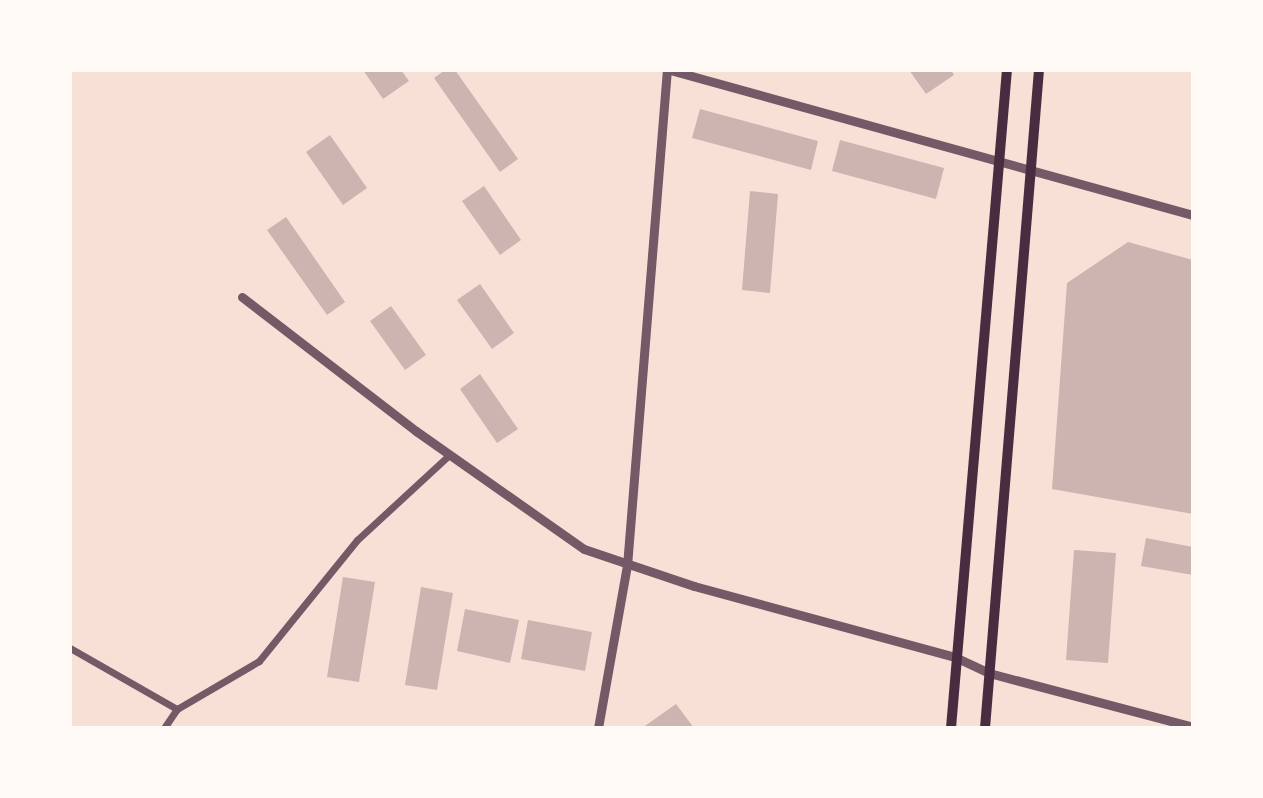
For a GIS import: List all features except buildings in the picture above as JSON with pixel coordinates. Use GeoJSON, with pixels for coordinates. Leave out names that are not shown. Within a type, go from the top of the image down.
{"type":"FeatureCollection","features":[{"type":"Feature","properties":{"kind":"main road"},"geometry":{"type":"LineString","coordinates":[[951,728],[1007,70]]}},
{"type":"Feature","properties":{"kind":"main road"},"geometry":{"type":"LineString","coordinates":[[985,728],[1039,70]]}},
{"type":"Feature","properties":{"kind":"street"},"geometry":{"type":"LineString","coordinates":[[598,728],[627,566],[669,70],[1193,215]]}},
{"type":"Feature","properties":{"kind":"street"},"geometry":{"type":"LineString","coordinates":[[242,297],[449,455],[584,549],[627,566],[956,657],[989,673],[1193,727]]}},
{"type":"Feature","properties":{"kind":"street"},"geometry":{"type":"LineString","coordinates":[[164,728],[177,709],[259,661],[357,540],[449,455]]}},
{"type":"Feature","properties":{"kind":"street"},"geometry":{"type":"LineString","coordinates":[[70,648],[177,709]]}}]}
